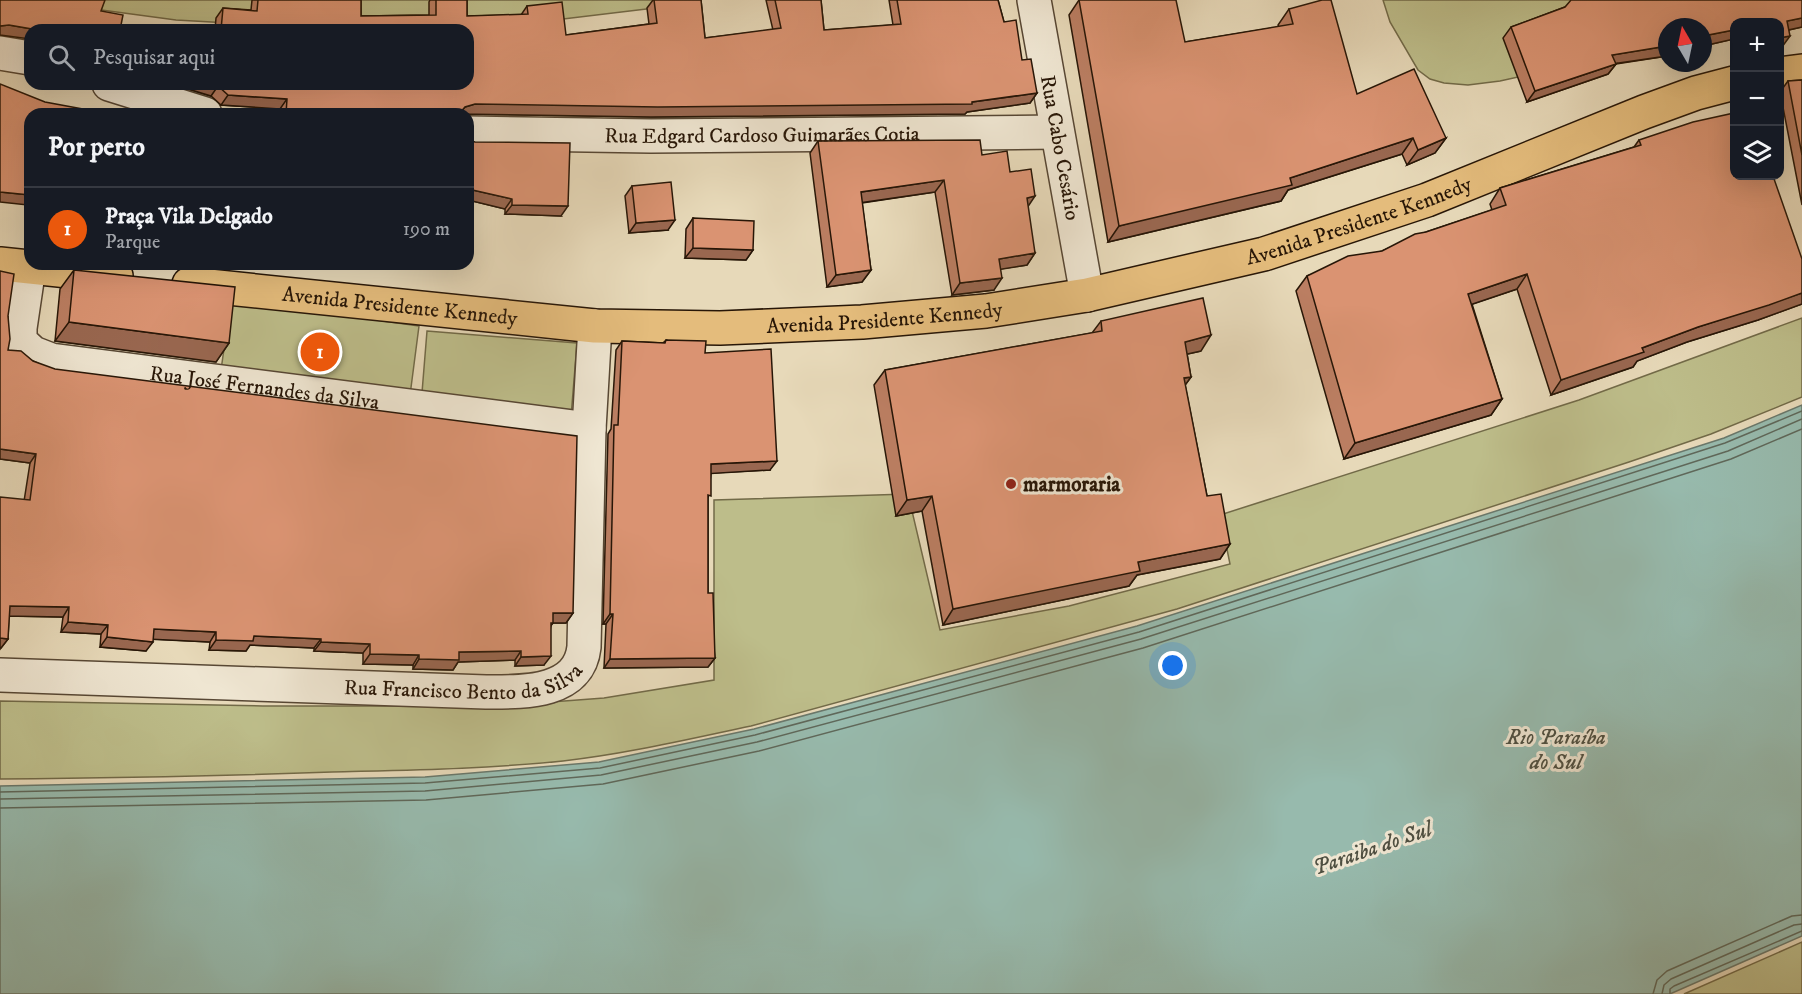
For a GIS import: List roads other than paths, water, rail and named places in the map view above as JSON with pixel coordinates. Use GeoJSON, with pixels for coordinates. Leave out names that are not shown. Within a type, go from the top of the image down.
{"type":"FeatureCollection","features":[{"type":"Feature","properties":{"kind":"main road"},"geometry":{"type":"LineString","coordinates":[[1784,73],[1802,71]]}},
{"type":"Feature","properties":{"kind":"main road","name":"Avenida Presidente Kennedy"},"geometry":{"type":"LineString","coordinates":[[54,270],[595,326],[720,328],[862,322],[986,311],[1087,295],[1264,254],[1427,200],[1644,112],[1696,93],[1730,84]]}},
{"type":"Feature","properties":{"kind":"street","name":"Rua Cabo Cesário"},"geometry":{"type":"LineString","coordinates":[[1034,0],[1087,295]]}},
{"type":"Feature","properties":{"kind":"street"},"geometry":{"type":"LineString","coordinates":[[0,53],[24,57]]}},
{"type":"Feature","properties":{"kind":"street"},"geometry":{"type":"LineString","coordinates":[[128,90],[186,108]]}},
{"type":"Feature","properties":{"kind":"street","name":"Rua Edgard Cardoso Guimarães Cotia"},"geometry":{"type":"LineString","coordinates":[[474,133],[651,136],[1057,132]]}},
{"type":"Feature","properties":{"kind":"street","name":"Rua José Fernandes da Silva"},"geometry":{"type":"LineString","coordinates":[[14,266],[20,341],[33,353],[51,360],[589,429]]}},
{"type":"Feature","properties":{"kind":"street","name":"Rua Francisco Bento da Silva"},"geometry":{"type":"LineString","coordinates":[[0,675],[496,692],[530,690],[560,683],[574,672],[583,656],[589,429],[595,326]]}},
{"type":"Feature","properties":{"kind":"water","name":"Rio Paraíba do Sul"},"geometry":{"type":"Polygon","coordinates":[[[1802,405],[1802,936],[1670,994],[0,994],[0,786],[425,777],[599,762],[754,729],[1137,626],[1724,438],[1802,405]]]}},
{"type":"Feature","properties":{"kind":"place","name":"Praça Vila Delgado"},"geometry":{"type":"Point","coordinates":[320,352]}},
{"type":"Feature","properties":{"kind":"place","name":"marmoraria"},"geometry":{"type":"Point","coordinates":[1011,484]}},
{"type":"Feature","properties":{"kind":"water label","name":"Paraiba do Sul"},"geometry":{"type":"Point","coordinates":[1372,847]}}]}
